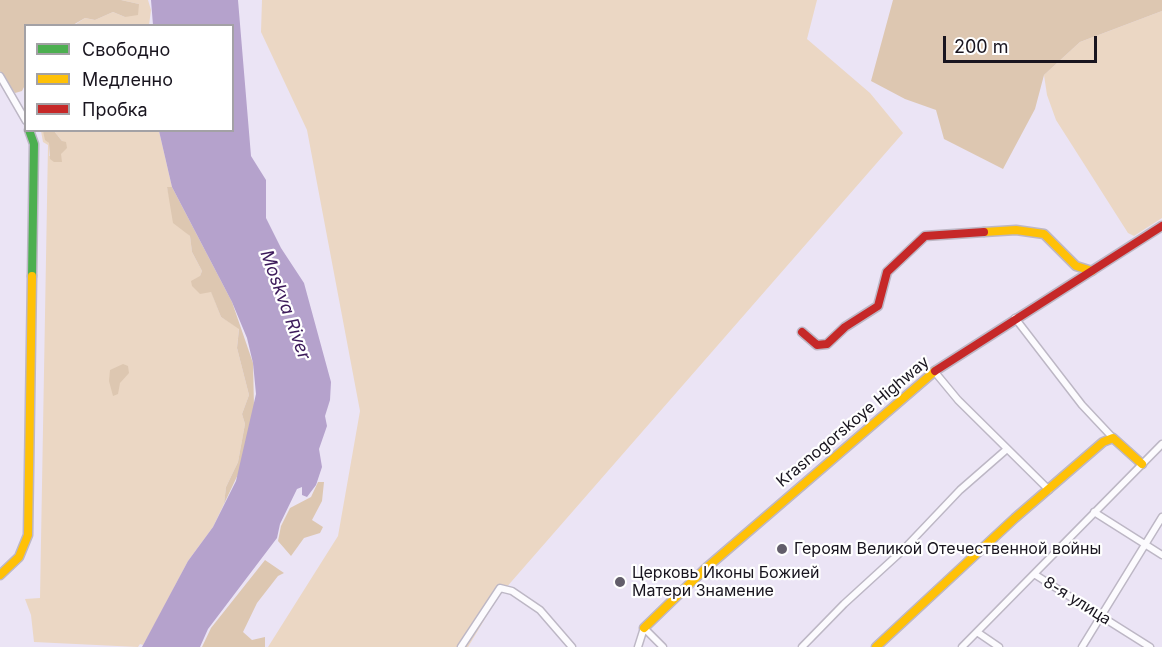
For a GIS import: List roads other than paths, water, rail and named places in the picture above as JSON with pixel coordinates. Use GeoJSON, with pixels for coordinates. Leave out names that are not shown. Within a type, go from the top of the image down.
{"type":"FeatureCollection","features":[{"type":"Feature","properties":{"kind":"street"},"geometry":{"type":"LineString","coordinates":[[0,76],[24,118]]}},
{"type":"Feature","properties":{"kind":"street"},"geometry":{"type":"LineString","coordinates":[[0,575],[19,557],[28,535],[34,144],[30,132]]}},
{"type":"Feature","properties":{"kind":"street","name":"Krasnogorskoye Highway"},"geometry":{"type":"LineString","coordinates":[[644,628],[705,569],[934,371],[1162,226]]}},
{"type":"Feature","properties":{"kind":"street"},"geometry":{"type":"LineString","coordinates":[[802,332],[817,345],[827,344],[845,327],[878,306],[887,272],[925,236],[1016,230],[1044,234],[1076,266],[1092,271]]}},
{"type":"Feature","properties":{"kind":"street"},"geometry":{"type":"LineString","coordinates":[[1015,318],[1082,405],[1142,464]]}},
{"type":"Feature","properties":{"kind":"street"},"geometry":{"type":"LineString","coordinates":[[934,371],[958,400],[1049,490]]}},
{"type":"Feature","properties":{"kind":"street"},"geometry":{"type":"LineString","coordinates":[[876,647],[1015,518],[1103,442],[1113,438]]}},
{"type":"Feature","properties":{"kind":"street"},"geometry":{"type":"LineString","coordinates":[[962,647],[1162,444]]}},
{"type":"Feature","properties":{"kind":"street"},"geometry":{"type":"LineString","coordinates":[[802,647],[844,604],[902,551],[960,490],[1007,449]]}},
{"type":"Feature","properties":{"kind":"street"},"geometry":{"type":"LineString","coordinates":[[1155,451],[1162,456]]}},
{"type":"Feature","properties":{"kind":"street"},"geometry":{"type":"LineString","coordinates":[[1094,512],[1162,555]]}},
{"type":"Feature","properties":{"kind":"street"},"geometry":{"type":"LineString","coordinates":[[1082,647],[1162,517]]}},
{"type":"Feature","properties":{"kind":"street","name":"8-я улица"},"geometry":{"type":"LineString","coordinates":[[1034,574],[1150,647]]}},
{"type":"Feature","properties":{"kind":"street"},"geometry":{"type":"LineString","coordinates":[[460,647],[500,588],[512,591],[540,610],[572,647]]}},
{"type":"Feature","properties":{"kind":"street"},"geometry":{"type":"LineString","coordinates":[[637,637],[644,628]]}},
{"type":"Feature","properties":{"kind":"street"},"geometry":{"type":"LineString","coordinates":[[638,647],[644,628]]}},
{"type":"Feature","properties":{"kind":"street"},"geometry":{"type":"LineString","coordinates":[[644,628],[663,647]]}},
{"type":"Feature","properties":{"kind":"street"},"geometry":{"type":"LineString","coordinates":[[977,632],[999,647]]}},
{"type":"Feature","properties":{"kind":"water","name":"Moskva River"},"geometry":{"type":"Polygon","coordinates":[[[151,0],[238,0],[251,156],[266,180],[266,218],[281,248],[304,283],[331,382],[330,400],[325,416],[327,426],[319,449],[322,467],[316,485],[307,497],[302,495],[302,487],[297,489],[280,524],[277,538],[208,629],[200,647],[142,647],[188,561],[213,527],[236,481],[256,394],[253,363],[247,338],[232,302],[172,187],[159,132],[234,132],[234,24],[153,24],[151,0]]]}},
{"type":"Feature","properties":{"kind":"place","name":"Героям Великой Отечественной войны"},"geometry":{"type":"Point","coordinates":[782,549]}},
{"type":"Feature","properties":{"kind":"place","name":"Церковь Иконы Божией Матери Знамение"},"geometry":{"type":"Point","coordinates":[620,582]}}]}
